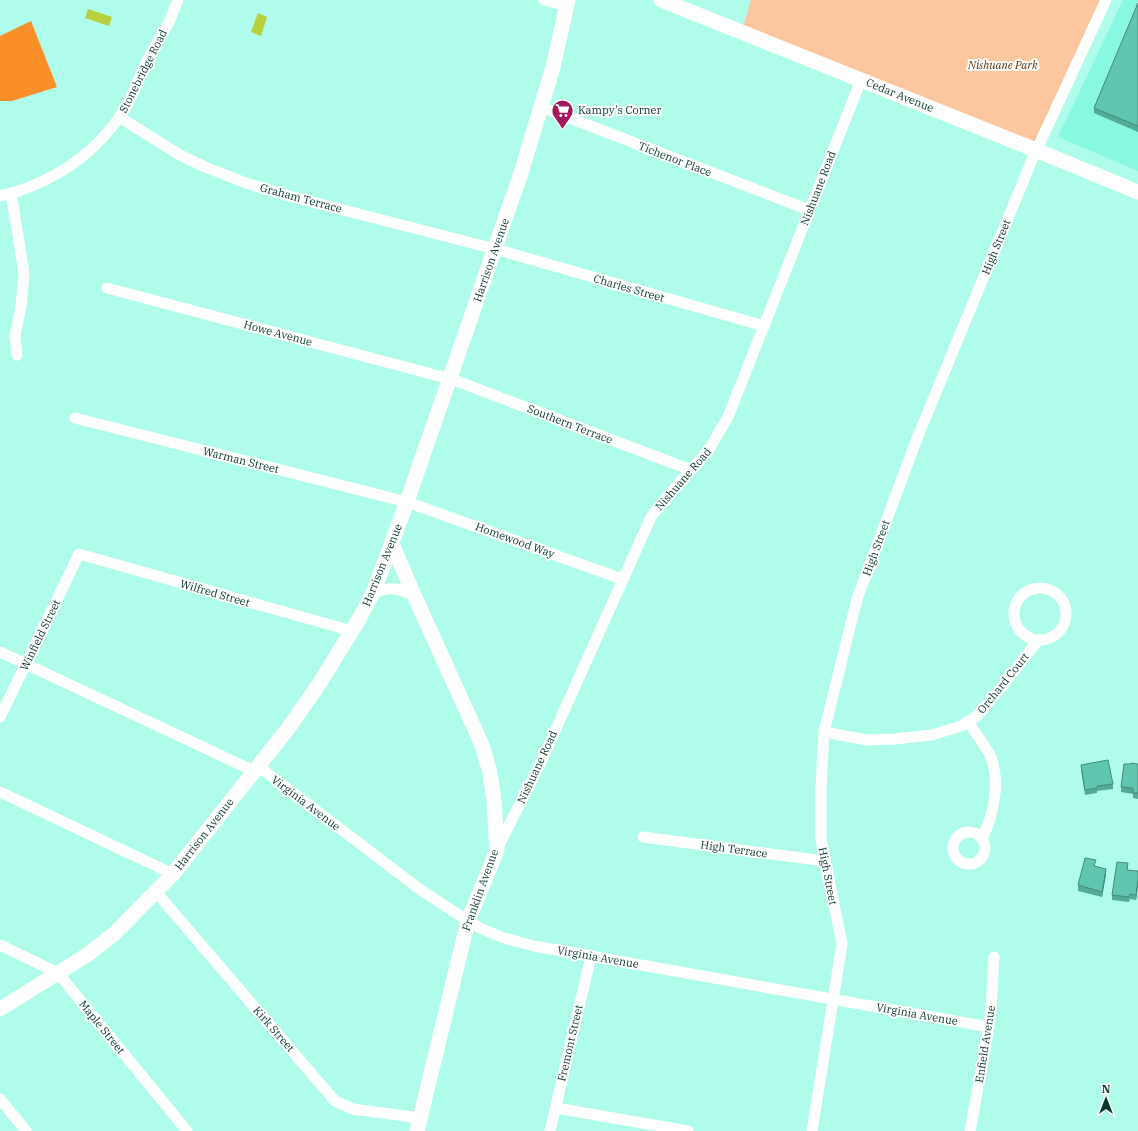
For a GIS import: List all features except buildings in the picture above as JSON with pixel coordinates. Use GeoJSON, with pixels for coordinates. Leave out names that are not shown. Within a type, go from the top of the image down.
{"type":"FeatureCollection","features":[{"type":"Feature","properties":{"kind":"street","name":"Stonebridge Road"},"geometry":{"type":"LineString","coordinates":[[0,196],[36,184],[54,176],[72,165],[102,139],[119,118],[136,89],[145,65],[170,19],[178,0]]}},
{"type":"Feature","properties":{"kind":"street"},"geometry":{"type":"LineString","coordinates":[[544,0],[567,3]]}},
{"type":"Feature","properties":{"kind":"street","name":"Cedar Avenue"},"geometry":{"type":"LineString","coordinates":[[661,0],[1138,192]]}},
{"type":"Feature","properties":{"kind":"street","name":"High Street"},"geometry":{"type":"LineString","coordinates":[[812,1131],[842,944],[821,839],[821,787],[824,732],[857,599],[918,436],[1036,150],[1106,0]]}},
{"type":"Feature","properties":{"kind":"street","name":"Harrison Avenue"},"geometry":{"type":"LineString","coordinates":[[0,1009],[87,955],[114,934],[156,892],[290,726],[322,681],[352,631],[373,593],[392,544],[495,249],[521,173],[553,67],[567,3]]}},
{"type":"Feature","properties":{"kind":"street","name":"Nishuane Road"},"geometry":{"type":"LineString","coordinates":[[497,850],[542,760],[651,517],[664,500],[708,452],[728,417],[861,80]]}},
{"type":"Feature","properties":{"kind":"street","name":"Tichenor Place"},"geometry":{"type":"LineString","coordinates":[[540,108],[809,210]]}},
{"type":"Feature","properties":{"kind":"street","name":"Graham Terrace"},"geometry":{"type":"LineString","coordinates":[[119,118],[180,155],[205,167],[246,183],[289,196],[495,249]]}},
{"type":"Feature","properties":{"kind":"street"},"geometry":{"type":"LineString","coordinates":[[11,193],[24,274],[22,307],[15,336],[17,355]]}},
{"type":"Feature","properties":{"kind":"street","name":"Charles Street"},"geometry":{"type":"LineString","coordinates":[[495,249],[764,326]]}},
{"type":"Feature","properties":{"kind":"street","name":"Howe Avenue"},"geometry":{"type":"LineString","coordinates":[[107,288],[450,378]]}},
{"type":"Feature","properties":{"kind":"street","name":"Southern Terrace"},"geometry":{"type":"LineString","coordinates":[[450,378],[691,470]]}},
{"type":"Feature","properties":{"kind":"street","name":"Warman Street"},"geometry":{"type":"LineString","coordinates":[[75,418],[407,502]]}},
{"type":"Feature","properties":{"kind":"street","name":"Homewood Way"},"geometry":{"type":"LineString","coordinates":[[407,502],[622,579]]}},
{"type":"Feature","properties":{"kind":"street","name":"Franklin Avenue"},"geometry":{"type":"LineString","coordinates":[[392,544],[482,745],[490,773],[494,800],[497,850],[468,921],[418,1125]]}},
{"type":"Feature","properties":{"kind":"street","name":"Wilfred Street"},"geometry":{"type":"LineString","coordinates":[[79,554],[352,631]]}},
{"type":"Feature","properties":{"kind":"street","name":"Winfield Street"},"geometry":{"type":"LineString","coordinates":[[0,717],[79,554]]}},
{"type":"Feature","properties":{"kind":"street"},"geometry":{"type":"LineString","coordinates":[[373,593],[386,588],[399,590],[414,595]]}},
{"type":"Feature","properties":{"kind":"street"},"geometry":{"type":"LineString","coordinates":[[1034,588],[1043,588],[1055,593],[1065,606],[1066,614],[1062,627],[1057,633],[1050,638],[1039,640],[1027,636],[1020,631],[1014,616],[1014,608],[1022,594],[1034,588]]}},
{"type":"Feature","properties":{"kind":"street","name":"Orchard Court"},"geometry":{"type":"LineString","coordinates":[[824,732],[867,740],[895,739],[932,735],[961,726],[977,716],[1039,640]]}},
{"type":"Feature","properties":{"kind":"street","name":"Virginia Avenue"},"geometry":{"type":"LineString","coordinates":[[0,652],[256,769],[418,888],[468,921],[482,929],[504,938],[534,946],[989,1027]]}},
{"type":"Feature","properties":{"kind":"street"},"geometry":{"type":"LineString","coordinates":[[968,722],[990,755],[995,773],[993,810],[988,827],[982,839]]}},
{"type":"Feature","properties":{"kind":"street"},"geometry":{"type":"LineString","coordinates":[[0,792],[172,874]]}},
{"type":"Feature","properties":{"kind":"street","name":"High Terrace"},"geometry":{"type":"LineString","coordinates":[[643,837],[826,861]]}},
{"type":"Feature","properties":{"kind":"street","name":"Kirk Street"},"geometry":{"type":"LineString","coordinates":[[156,892],[335,1101],[353,1109],[418,1125]]}},
{"type":"Feature","properties":{"kind":"street","name":"Maple Street"},"geometry":{"type":"LineString","coordinates":[[0,945],[58,973],[187,1131]]}},
{"type":"Feature","properties":{"kind":"street","name":"Fremont Street"},"geometry":{"type":"LineString","coordinates":[[550,1131],[591,956]]}},
{"type":"Feature","properties":{"kind":"street","name":"Enfield Avenue"},"geometry":{"type":"LineString","coordinates":[[970,1131],[989,1027],[992,1003],[994,957]]}},
{"type":"Feature","properties":{"kind":"street"},"geometry":{"type":"LineString","coordinates":[[0,1099],[26,1131]]}},
{"type":"Feature","properties":{"kind":"street"},"geometry":{"type":"LineString","coordinates":[[556,1108],[688,1131]]}},
{"type":"Feature","properties":{"kind":"shaded area"},"geometry":{"type":"Polygon","coordinates":[[[1123,0],[1138,0],[1138,171],[1058,137],[1123,0]]]}},
{"type":"Feature","properties":{"kind":"shaded area"},"geometry":{"type":"Polygon","coordinates":[[[88,9],[112,17],[109,26],[85,18],[88,9]]]}},
{"type":"Feature","properties":{"kind":"shaded area"},"geometry":{"type":"Polygon","coordinates":[[[258,13],[267,17],[261,36],[251,32],[258,13]]]}},
{"type":"Feature","properties":{"kind":"shaded area"},"geometry":{"type":"Polygon","coordinates":[[[31,21],[57,87],[12,101],[0,101],[0,36],[31,21]]]}},
{"type":"Feature","properties":{"kind":"green space","name":"Nishuane Park"},"geometry":{"type":"Polygon","coordinates":[[[751,0],[1108,0],[1036,150],[743,27],[751,0]]]}},
{"type":"Feature","properties":{"kind":"place","name":"Kampy's Corner"},"geometry":{"type":"Point","coordinates":[563,130]}}]}
